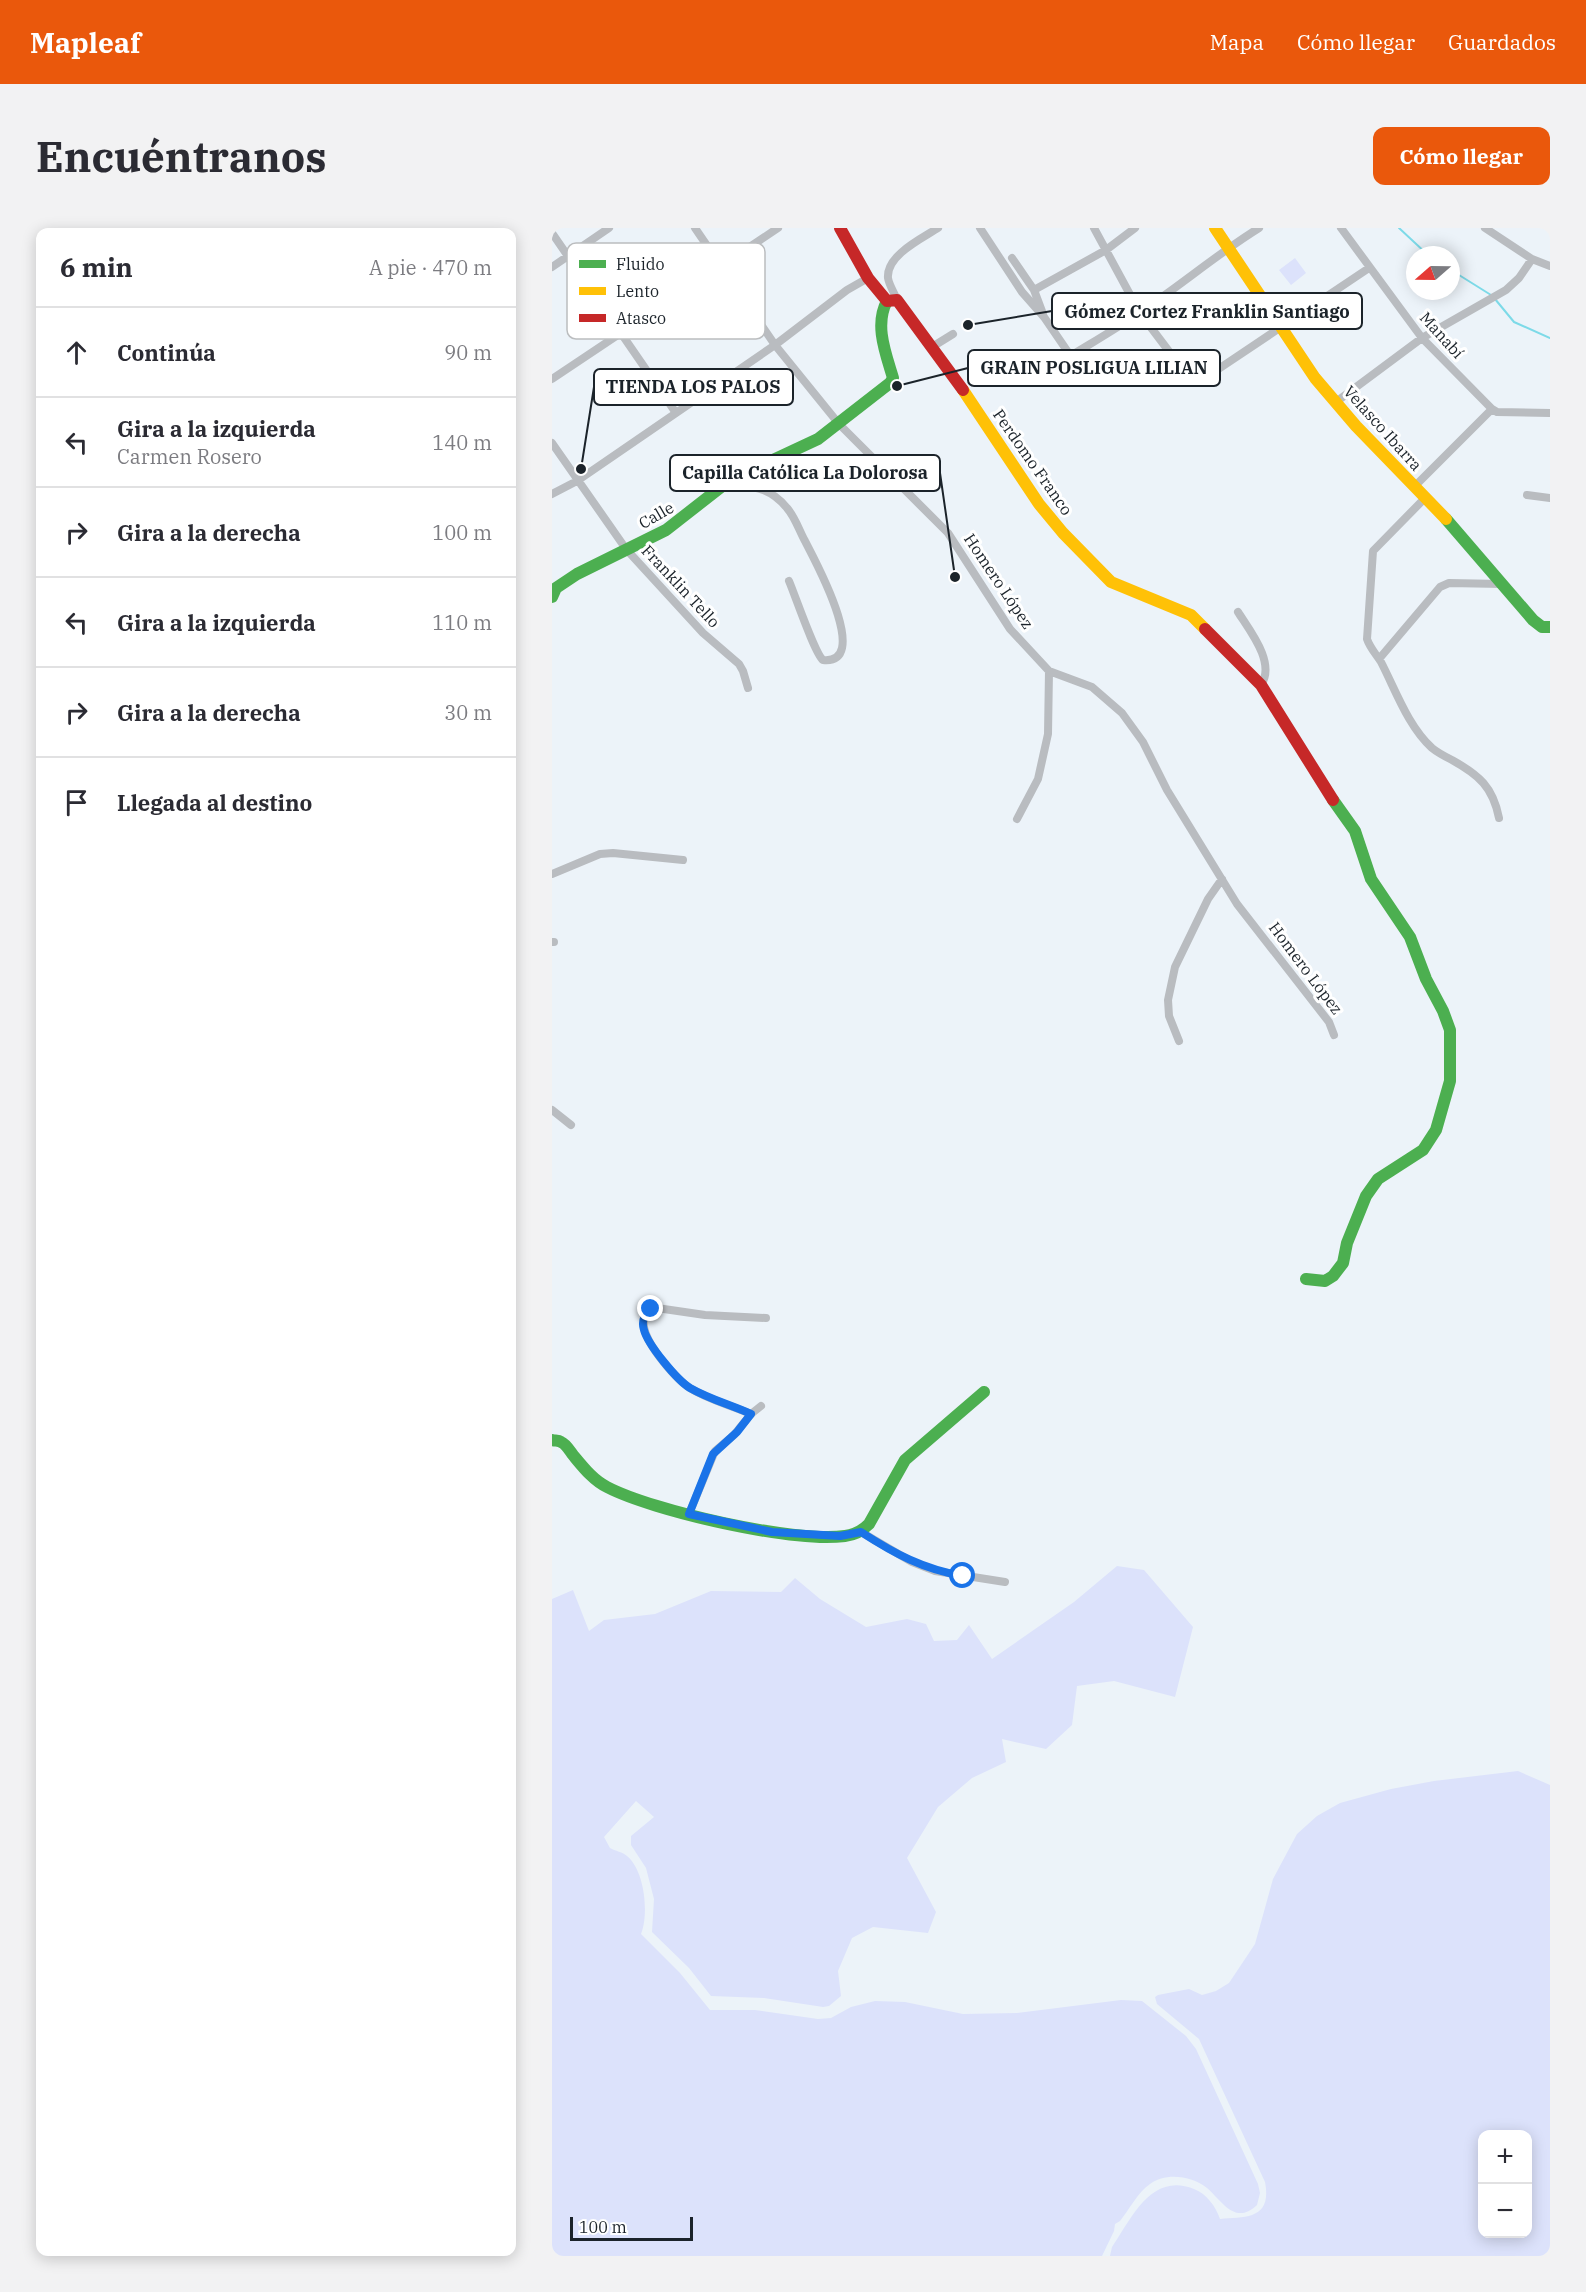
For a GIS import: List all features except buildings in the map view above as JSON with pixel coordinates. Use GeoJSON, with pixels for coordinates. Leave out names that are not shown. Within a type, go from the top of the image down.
{"type":"FeatureCollection","features":[{"type":"Feature","properties":{"kind":"street"},"geometry":{"type":"LineString","coordinates":[[587,243],[609,228]]}},
{"type":"Feature","properties":{"kind":"street","name":"Homero López"},"geometry":{"type":"LineString","coordinates":[[695,228],[705,243]]}},
{"type":"Feature","properties":{"kind":"street"},"geometry":{"type":"LineString","coordinates":[[756,243],[778,228]]}},
{"type":"Feature","properties":{"kind":"street","name":"Perdomo Franco"},"geometry":{"type":"LineString","coordinates":[[840,228],[868,278],[892,301],[932,347],[970,399],[1039,504],[1063,533],[1111,582],[1191,615],[1261,684],[1323,785],[1355,831],[1371,879],[1410,937],[1426,978],[1443,1011],[1450,1030],[1450,1081],[1436,1130],[1423,1150],[1378,1179],[1366,1196],[1347,1243],[1343,1263],[1333,1276],[1325,1281],[1306,1279]]}},
{"type":"Feature","properties":{"kind":"street"},"geometry":{"type":"LineString","coordinates":[[892,301],[888,278],[892,263],[903,250],[938,228]]}},
{"type":"Feature","properties":{"kind":"street"},"geometry":{"type":"LineString","coordinates":[[980,228],[1022,292],[1044,317],[1070,355]]}},
{"type":"Feature","properties":{"kind":"street"},"geometry":{"type":"LineString","coordinates":[[1094,228],[1140,313],[1171,354],[1202,376],[1211,374],[1370,268]]}},
{"type":"Feature","properties":{"kind":"street"},"geometry":{"type":"LineString","coordinates":[[1034,290],[1106,250],[1135,228]]}},
{"type":"Feature","properties":{"kind":"street","name":"Velasco Ibarra"},"geometry":{"type":"LineString","coordinates":[[1215,228],[1315,378],[1414,488],[1457,529],[1533,620],[1542,627],[1550,627]]}},
{"type":"Feature","properties":{"kind":"street"},"geometry":{"type":"LineString","coordinates":[[1038,377],[1140,313],[1228,247],[1259,228]]}},
{"type":"Feature","properties":{"kind":"street","name":"Manabí"},"geometry":{"type":"LineString","coordinates":[[1341,228],[1422,338],[1492,409]]}},
{"type":"Feature","properties":{"kind":"street"},"geometry":{"type":"LineString","coordinates":[[1485,228],[1532,259],[1549,263]]}},
{"type":"Feature","properties":{"kind":"street"},"geometry":{"type":"LineString","coordinates":[[552,233],[567,255]]}},
{"type":"Feature","properties":{"kind":"street"},"geometry":{"type":"LineString","coordinates":[[552,267],[567,257]]}},
{"type":"Feature","properties":{"kind":"street"},"geometry":{"type":"LineString","coordinates":[[1012,258],[1034,290],[1044,317]]}},
{"type":"Feature","properties":{"kind":"street"},"geometry":{"type":"LineString","coordinates":[[1336,402],[1422,338],[1506,290],[1519,278],[1532,259]]}},
{"type":"Feature","properties":{"kind":"street"},"geometry":{"type":"LineString","coordinates":[[552,494],[577,481],[775,345],[847,290],[868,278]]}},
{"type":"Feature","properties":{"kind":"street","name":"Calle"},"geometry":{"type":"LineString","coordinates":[[552,597],[556,588],[626,549],[666,530],[730,480],[818,439],[883,389],[893,378],[882,328],[882,309],[892,301]]}},
{"type":"Feature","properties":{"kind":"street","name":"Homero López"},"geometry":{"type":"LineString","coordinates":[[765,330],[839,424],[948,533],[1010,629],[1049,671],[1092,687],[1122,713],[1143,742],[1167,790],[1238,904],[1329,1022],[1334,1035]]}},
{"type":"Feature","properties":{"kind":"street"},"geometry":{"type":"LineString","coordinates":[[932,347],[953,334]]}},
{"type":"Feature","properties":{"kind":"street"},"geometry":{"type":"LineString","coordinates":[[552,380],[613,339]]}},
{"type":"Feature","properties":{"kind":"street"},"geometry":{"type":"LineString","coordinates":[[626,339],[676,412]]}},
{"type":"Feature","properties":{"kind":"street"},"geometry":{"type":"LineString","coordinates":[[1414,488],[1492,409],[1497,412],[1550,413]]}},
{"type":"Feature","properties":{"kind":"street","name":"Franklin Tello"},"geometry":{"type":"LineString","coordinates":[[552,443],[626,549],[703,633],[739,664],[748,688]]}},
{"type":"Feature","properties":{"kind":"street"},"geometry":{"type":"LineString","coordinates":[[730,480],[737,484],[767,491],[788,509],[827,583],[839,615],[842,629],[841,649],[839,655],[833,659],[823,660],[817,654],[789,581]]}},
{"type":"Feature","properties":{"kind":"street"},"geometry":{"type":"LineString","coordinates":[[1527,495],[1550,498]]}},
{"type":"Feature","properties":{"kind":"street"},"geometry":{"type":"LineString","coordinates":[[1425,498],[1371,554],[1367,639],[1412,721],[1433,749],[1464,767],[1487,785],[1496,800],[1499,818]]}},
{"type":"Feature","properties":{"kind":"street"},"geometry":{"type":"LineString","coordinates":[[1379,659],[1445,584],[1502,584]]}},
{"type":"Feature","properties":{"kind":"street"},"geometry":{"type":"LineString","coordinates":[[1238,612],[1266,663],[1265,678],[1261,684]]}},
{"type":"Feature","properties":{"kind":"street"},"geometry":{"type":"LineString","coordinates":[[1017,819],[1038,779],[1048,734],[1049,671]]}},
{"type":"Feature","properties":{"kind":"street"},"geometry":{"type":"LineString","coordinates":[[552,874],[600,854],[613,853],[683,860]]}},
{"type":"Feature","properties":{"kind":"street"},"geometry":{"type":"LineString","coordinates":[[1179,1041],[1169,1016],[1168,1000],[1175,967],[1208,899],[1222,879]]}},
{"type":"Feature","properties":{"kind":"street"},"geometry":{"type":"LineString","coordinates":[[552,1110],[571,1125]]}},
{"type":"Feature","properties":{"kind":"street"},"geometry":{"type":"LineString","coordinates":[[751,1414],[694,1390],[682,1382],[647,1338],[643,1321],[645,1314],[657,1308],[705,1316],[766,1318]]}},
{"type":"Feature","properties":{"kind":"street"},"geometry":{"type":"LineString","coordinates":[[552,1440],[562,1442],[605,1486],[689,1514],[772,1532],[840,1536],[861,1532],[870,1522],[887,1487],[903,1463],[950,1419],[984,1392]]}},
{"type":"Feature","properties":{"kind":"street"},"geometry":{"type":"LineString","coordinates":[[689,1514],[713,1454],[761,1406]]}},
{"type":"Feature","properties":{"kind":"street"},"geometry":{"type":"LineString","coordinates":[[861,1532],[912,1563],[935,1571],[1005,1582]]}},
{"type":"Feature","properties":{"kind":"shaded area"},"geometry":{"type":"Polygon","coordinates":[[[1295,258],[1306,273],[1291,285],[1279,270],[1295,258]]]}},
{"type":"Feature","properties":{"kind":"shaded area"},"geometry":{"type":"Polygon","coordinates":[[[1117,1566],[1144,1570],[1193,1627],[1175,1697],[1114,1681],[1077,1686],[1072,1725],[1046,1749],[1002,1739],[1006,1762],[972,1778],[938,1807],[907,1858],[936,1912],[928,1933],[873,1927],[852,1938],[838,1971],[841,1996],[829,2006],[764,1998],[711,1996],[689,1968],[652,1932],[654,1899],[646,1868],[631,1845],[631,1836],[654,1817],[636,1801],[604,1837],[610,1848],[627,1856],[638,1872],[645,1904],[641,1934],[680,1973],[710,2010],[755,2010],[818,2019],[831,2018],[851,2007],[875,2001],[905,2002],[963,2014],[1017,2013],[1121,2000],[1142,2001],[1186,2036],[1196,2049],[1258,2184],[1260,2193],[1257,2205],[1249,2211],[1235,2212],[1224,2205],[1207,2188],[1187,2178],[1171,2177],[1156,2180],[1146,2187],[1120,2221],[1115,2224],[1102,2256],[552,2256],[552,1599],[573,1590],[589,1631],[604,1620],[655,1614],[711,1591],[781,1592],[795,1578],[820,1599],[866,1627],[907,1619],[926,1624],[934,1641],[957,1640],[969,1625],[992,1659],[1074,1602],[1117,1566]]]}},
{"type":"Feature","properties":{"kind":"shaded area"},"geometry":{"type":"Polygon","coordinates":[[[1518,1771],[1550,1785],[1550,2256],[1110,2256],[1112,2247],[1135,2211],[1154,2192],[1166,2187],[1179,2185],[1199,2191],[1210,2201],[1220,2219],[1255,2214],[1265,2203],[1265,2182],[1199,2039],[1157,2004],[1155,1997],[1189,1989],[1202,1995],[1216,1991],[1229,1983],[1255,1944],[1273,1879],[1297,1834],[1317,1816],[1340,1803],[1391,1789],[1434,1781],[1518,1771]]]}},
{"type":"Feature","properties":{"kind":"waterway"},"geometry":{"type":"LineString","coordinates":[[1399,228],[1418,246]]}},
{"type":"Feature","properties":{"kind":"waterway"},"geometry":{"type":"LineString","coordinates":[[1460,276],[1491,295]]}},
{"type":"Feature","properties":{"kind":"waterway"},"geometry":{"type":"LineString","coordinates":[[1495,299],[1514,322],[1550,338]]}},
{"type":"Feature","properties":{"kind":"traffic: fast"},"geometry":{"type":"LineString","coordinates":[[552,597],[556,588],[577,574],[666,530],[730,480],[818,439],[890,383],[893,378],[881,330],[883,310],[887,301]]}},
{"type":"Feature","properties":{"kind":"traffic: fast"},"geometry":{"type":"LineString","coordinates":[[1446,519],[1533,620],[1542,627],[1550,627]]}},
{"type":"Feature","properties":{"kind":"traffic: fast"},"geometry":{"type":"LineString","coordinates":[[1306,1279],[1325,1281],[1333,1276],[1343,1263],[1347,1243],[1366,1196],[1378,1179],[1423,1150],[1436,1130],[1450,1081],[1450,1030],[1443,1011],[1426,979],[1410,937],[1371,879],[1355,831],[1333,800]]}},
{"type":"Feature","properties":{"kind":"traffic: fast"},"geometry":{"type":"LineString","coordinates":[[552,1440],[565,1444],[597,1481],[656,1506],[759,1530],[792,1535],[845,1536],[852,1535],[869,1524],[905,1460],[984,1392]]}},
{"type":"Feature","properties":{"kind":"traffic: slow"},"geometry":{"type":"LineString","coordinates":[[1215,228],[1315,378],[1356,426],[1446,519]]}},
{"type":"Feature","properties":{"kind":"traffic: slow"},"geometry":{"type":"LineString","coordinates":[[963,390],[1039,504],[1063,533],[1111,582],[1191,615],[1205,629]]}},
{"type":"Feature","properties":{"kind":"traffic: jam"},"geometry":{"type":"LineString","coordinates":[[840,228],[868,278],[887,301],[897,300],[963,390]]}},
{"type":"Feature","properties":{"kind":"traffic: jam"},"geometry":{"type":"LineString","coordinates":[[1205,629],[1261,685],[1333,800]]}},
{"type":"Feature","properties":{"kind":"place","name":"Gómez Cortez Franklin Santiago"},"geometry":{"type":"Point","coordinates":[968,325]}},
{"type":"Feature","properties":{"kind":"place","name":"GRAIN POSLIGUA LILIAN"},"geometry":{"type":"Point","coordinates":[897,386]}},
{"type":"Feature","properties":{"kind":"place","name":"TIENDA LOS PALOS"},"geometry":{"type":"Point","coordinates":[581,469]}},
{"type":"Feature","properties":{"kind":"place","name":"Capilla Católica La Dolorosa"},"geometry":{"type":"Point","coordinates":[955,577]}},
{"type":"Feature","properties":{"kind":"route"},"geometry":{"type":"LineString","coordinates":[[651,1309],[645,1314],[643,1321],[647,1338],[682,1382],[694,1390],[751,1414],[737,1432],[713,1454],[689,1514],[772,1532],[840,1536],[861,1532],[912,1563],[935,1571],[963,1576]]}}]}
